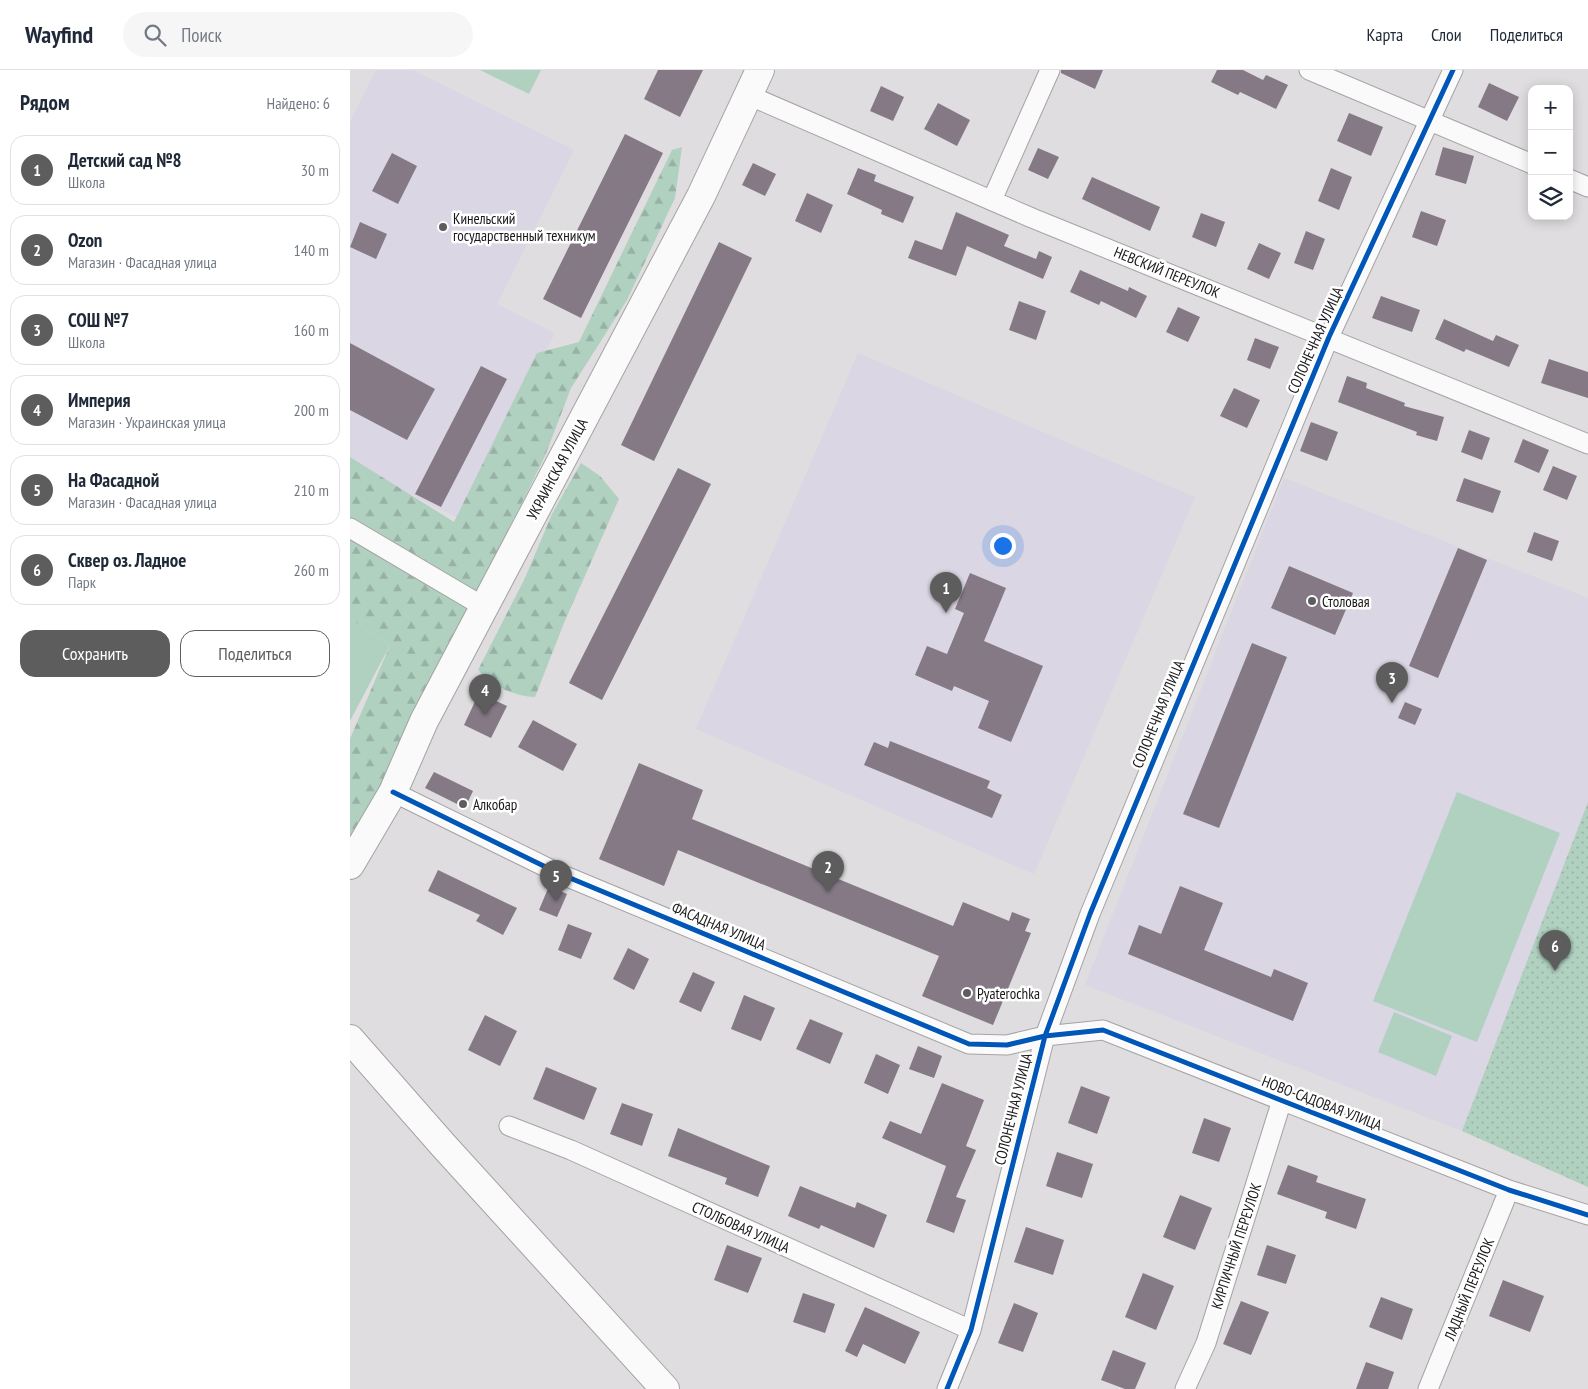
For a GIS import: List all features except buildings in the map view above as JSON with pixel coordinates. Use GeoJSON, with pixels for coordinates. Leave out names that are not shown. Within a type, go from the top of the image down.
{"type":"FeatureCollection","features":[{"type":"Feature","properties":{"kind":"main road","name":"УКРАИНСКАЯ УЛИЦА"},"geometry":{"type":"LineString","coordinates":[[350,865],[393,792],[424,721],[701,196],[760,70]]}},
{"type":"Feature","properties":{"kind":"main road"},"geometry":{"type":"LineString","coordinates":[[350,1039],[442,1145],[666,1389]]}},
{"type":"Feature","properties":{"kind":"street"},"geometry":{"type":"LineString","coordinates":[[992,200],[1050,70]]}},
{"type":"Feature","properties":{"kind":"street"},"geometry":{"type":"LineString","coordinates":[[1309,70],[1430,123],[1528,162]]}},
{"type":"Feature","properties":{"kind":"street","name":"СОЛОНЕЧНАЯ УЛИЦА"},"geometry":{"type":"LineString","coordinates":[[947,1389],[971,1330],[1045,1036],[1090,914],[1329,337],[1453,70]]}},
{"type":"Feature","properties":{"kind":"street","name":"НЕВСКИЙ ПЕРЕУЛОК"},"geometry":{"type":"LineString","coordinates":[[748,95],[992,200],[1588,444]]}},
{"type":"Feature","properties":{"kind":"street"},"geometry":{"type":"LineString","coordinates":[[1573,181],[1588,187]]}},
{"type":"Feature","properties":{"kind":"street"},"geometry":{"type":"LineString","coordinates":[[350,528],[484,607]]}},
{"type":"Feature","properties":{"kind":"street","name":"ФАСАДНАЯ УЛИЦА"},"geometry":{"type":"LineString","coordinates":[[393,792],[558,873],[969,1044],[1008,1045],[1045,1036]]}},
{"type":"Feature","properties":{"kind":"street","name":"НОВО-САДОВАЯ УЛИЦА"},"geometry":{"type":"LineString","coordinates":[[1045,1036],[1103,1030],[1509,1190],[1588,1215]]}},
{"type":"Feature","properties":{"kind":"street","name":"КИРПИЧНЫЙ ПЕРЕУЛОК"},"geometry":{"type":"LineString","coordinates":[[1185,1389],[1206,1342],[1282,1100]]}},
{"type":"Feature","properties":{"kind":"street","name":"СТОЛБОВАЯ УЛИЦА"},"geometry":{"type":"LineString","coordinates":[[509,1126],[571,1150],[971,1330]]}},
{"type":"Feature","properties":{"kind":"street","name":"ЛАДНЫЙ ПЕРЕУЛОК"},"geometry":{"type":"LineString","coordinates":[[1428,1389],[1509,1190]]}},
{"type":"Feature","properties":{"kind":"shaded area","name":"Кинельский государственный техникум"},"geometry":{"type":"Polygon","coordinates":[[[376,70],[413,70],[574,150],[497,304],[555,333],[462,520],[350,464],[350,122],[376,70]]]}},
{"type":"Feature","properties":{"kind":"shaded area"},"geometry":{"type":"Polygon","coordinates":[[[858,353],[1195,497],[1034,874],[696,729],[858,353]]]}},
{"type":"Feature","properties":{"kind":"shaded area"},"geometry":{"type":"Polygon","coordinates":[[[1284,478],[1588,598],[1588,808],[1462,1131],[1085,985],[1284,478]]]}},
{"type":"Feature","properties":{"kind":"green space"},"geometry":{"type":"Polygon","coordinates":[[[480,70],[541,70],[529,94],[480,70]]]}},
{"type":"Feature","properties":{"kind":"green space"},"geometry":{"type":"Polygon","coordinates":[[[682,147],[675,198],[627,300],[571,388],[545,456],[350,852],[350,739],[390,645],[350,619],[350,457],[454,522],[537,353],[579,342],[672,150],[682,147]]]}},
{"type":"Feature","properties":{"kind":"green space"},"geometry":{"type":"Polygon","coordinates":[[[581,463],[600,476],[619,499],[564,623],[535,697],[519,695],[490,681],[478,670],[525,578],[552,514],[581,463]]]}},
{"type":"Feature","properties":{"kind":"green space"},"geometry":{"type":"Polygon","coordinates":[[[350,619],[390,645],[350,721],[350,619]]]}},
{"type":"Feature","properties":{"kind":"green space"},"geometry":{"type":"Polygon","coordinates":[[[1457,792],[1560,833],[1477,1042],[1373,1001],[1457,792]]]}},
{"type":"Feature","properties":{"kind":"green space"},"geometry":{"type":"Polygon","coordinates":[[[1588,802],[1588,1187],[1462,1131],[1588,802]]]}},
{"type":"Feature","properties":{"kind":"green space"},"geometry":{"type":"Polygon","coordinates":[[[1394,1012],[1452,1036],[1436,1076],[1378,1052],[1394,1012]]]}},
{"type":"Feature","properties":{"kind":"cycle path"},"geometry":{"type":"LineString","coordinates":[[947,1389],[971,1330],[1045,1036],[1090,914],[1329,337],[1453,70]]}},
{"type":"Feature","properties":{"kind":"cycle path"},"geometry":{"type":"LineString","coordinates":[[393,792],[558,873],[969,1044],[1007,1045],[1045,1036],[1103,1030],[1509,1190],[1588,1215]]}},
{"type":"Feature","properties":{"kind":"place","name":"Кинельский государственный техникум"},"geometry":{"type":"Point","coordinates":[443,227]}},
{"type":"Feature","properties":{"kind":"place","name":"Столовая"},"geometry":{"type":"Point","coordinates":[1312,601]}},
{"type":"Feature","properties":{"kind":"place","name":"Детский сад №8"},"geometry":{"type":"Point","coordinates":[946,613]}},
{"type":"Feature","properties":{"kind":"place","name":"СОШ №7"},"geometry":{"type":"Point","coordinates":[1392,703]}},
{"type":"Feature","properties":{"kind":"place","name":"Империя"},"geometry":{"type":"Point","coordinates":[485,715]}},
{"type":"Feature","properties":{"kind":"place","name":"Алкобар"},"geometry":{"type":"Point","coordinates":[463,804]}},
{"type":"Feature","properties":{"kind":"place","name":"Ozon"},"geometry":{"type":"Point","coordinates":[828,892]}},
{"type":"Feature","properties":{"kind":"place","name":"На Фасадной"},"geometry":{"type":"Point","coordinates":[556,901]}},
{"type":"Feature","properties":{"kind":"place","name":"Сквер оз. Ладное"},"geometry":{"type":"Point","coordinates":[1555,971]}},
{"type":"Feature","properties":{"kind":"place","name":"Pyaterochka"},"geometry":{"type":"Point","coordinates":[967,993]}}]}
